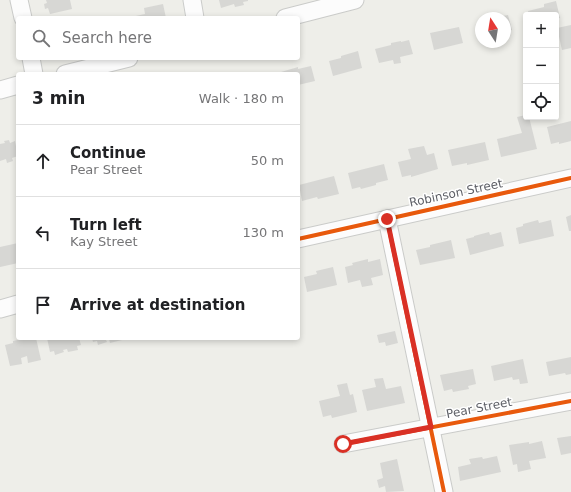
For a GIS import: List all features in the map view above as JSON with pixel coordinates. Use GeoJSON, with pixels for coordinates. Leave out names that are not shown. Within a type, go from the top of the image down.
{"type":"FeatureCollection","features":[{"type":"Feature","properties":{"kind":"street"},"geometry":{"type":"LineString","coordinates":[[19,0],[23,16]]}},
{"type":"Feature","properties":{"kind":"street"},"geometry":{"type":"LineString","coordinates":[[192,0],[195,16]]}},
{"type":"Feature","properties":{"kind":"street"},"geometry":{"type":"LineString","coordinates":[[293,16],[355,0]]}},
{"type":"Feature","properties":{"kind":"street"},"geometry":{"type":"LineString","coordinates":[[31,60],[34,72]]}},
{"type":"Feature","properties":{"kind":"street"},"geometry":{"type":"LineString","coordinates":[[73,72],[121,60]]}},
{"type":"Feature","properties":{"kind":"street"},"geometry":{"type":"LineString","coordinates":[[0,90],[16,86]]}},
{"type":"Feature","properties":{"kind":"street","name":"Robinson Street"},"geometry":{"type":"LineString","coordinates":[[300,239],[571,178]]}},
{"type":"Feature","properties":{"kind":"street"},"geometry":{"type":"LineString","coordinates":[[387,219],[444,492]]}},
{"type":"Feature","properties":{"kind":"street"},"geometry":{"type":"LineString","coordinates":[[0,309],[16,305]]}},
{"type":"Feature","properties":{"kind":"street","name":"Pear Street"},"geometry":{"type":"LineString","coordinates":[[343,444],[571,401]]}},
{"type":"Feature","properties":{"kind":"building"},"geometry":{"type":"Polygon","coordinates":[[[46,0],[70,0],[72,9],[50,14],[48,8],[45,9],[44,4],[47,3],[46,0]]]}},
{"type":"Feature","properties":{"kind":"building"},"geometry":{"type":"Polygon","coordinates":[[[219,0],[248,1],[243,2],[244,5],[235,7],[234,4],[221,8],[219,0]]]}},
{"type":"Feature","properties":{"kind":"building"},"geometry":{"type":"Polygon","coordinates":[[[556,1],[559,12],[528,12],[544,7],[544,4],[556,1]]]}},
{"type":"Feature","properties":{"kind":"building"},"geometry":{"type":"Polygon","coordinates":[[[163,4],[166,16],[136,16],[145,14],[144,8],[163,4]]]}},
{"type":"Feature","properties":{"kind":"building"},"geometry":{"type":"Polygon","coordinates":[[[571,25],[571,48],[562,50],[559,37],[559,28],[571,25]]]}},
{"type":"Feature","properties":{"kind":"building"},"geometry":{"type":"Polygon","coordinates":[[[459,27],[463,43],[434,50],[430,33],[459,27]]]}},
{"type":"Feature","properties":{"kind":"building"},"geometry":{"type":"Polygon","coordinates":[[[409,40],[413,54],[400,57],[401,63],[394,64],[393,60],[379,63],[375,49],[391,45],[391,43],[409,40]]]}},
{"type":"Feature","properties":{"kind":"building"},"geometry":{"type":"Polygon","coordinates":[[[358,51],[362,68],[333,76],[329,61],[358,51]]]}},
{"type":"Feature","properties":{"kind":"building"},"geometry":{"type":"Polygon","coordinates":[[[311,66],[315,81],[300,85],[300,72],[281,72],[298,67],[298,69],[311,66]]]}},
{"type":"Feature","properties":{"kind":"building"},"geometry":{"type":"Polygon","coordinates":[[[523,116],[523,120],[530,120],[537,149],[501,157],[497,139],[522,133],[517,117],[523,116]]]}},
{"type":"Feature","properties":{"kind":"building"},"geometry":{"type":"Polygon","coordinates":[[[571,121],[571,141],[551,144],[547,127],[571,121]]]}},
{"type":"Feature","properties":{"kind":"building"},"geometry":{"type":"Polygon","coordinates":[[[9,140],[10,143],[15,141],[16,146],[16,157],[12,158],[13,161],[7,163],[6,159],[0,161],[0,144],[5,143],[4,141],[9,140]]]}},
{"type":"Feature","properties":{"kind":"building"},"geometry":{"type":"Polygon","coordinates":[[[485,142],[489,160],[467,165],[467,163],[452,166],[448,150],[485,142]]]}},
{"type":"Feature","properties":{"kind":"building"},"geometry":{"type":"Polygon","coordinates":[[[424,146],[427,155],[434,153],[438,169],[411,177],[411,175],[402,177],[398,162],[411,159],[408,149],[424,146]]]}},
{"type":"Feature","properties":{"kind":"building"},"geometry":{"type":"Polygon","coordinates":[[[384,164],[388,180],[361,189],[360,187],[352,189],[348,173],[384,164]]]}},
{"type":"Feature","properties":{"kind":"building"},"geometry":{"type":"Polygon","coordinates":[[[334,176],[339,194],[302,201],[300,185],[334,176]]]}},
{"type":"Feature","properties":{"kind":"building"},"geometry":{"type":"Polygon","coordinates":[[[571,215],[571,231],[569,231],[566,217],[571,215]]]}},
{"type":"Feature","properties":{"kind":"building"},"geometry":{"type":"Polygon","coordinates":[[[538,220],[539,223],[551,220],[554,236],[519,244],[516,228],[523,226],[523,224],[538,220]]]}},
{"type":"Feature","properties":{"kind":"building"},"geometry":{"type":"Polygon","coordinates":[[[489,232],[490,235],[501,232],[504,246],[470,255],[466,239],[489,232]]]}},
{"type":"Feature","properties":{"kind":"building"},"geometry":{"type":"Polygon","coordinates":[[[451,240],[455,258],[420,265],[416,250],[451,240]]]}},
{"type":"Feature","properties":{"kind":"building"},"geometry":{"type":"Polygon","coordinates":[[[16,243],[16,263],[0,267],[0,247],[16,243]]]}},
{"type":"Feature","properties":{"kind":"building"},"geometry":{"type":"Polygon","coordinates":[[[368,259],[368,262],[380,259],[383,275],[371,278],[373,285],[362,287],[360,280],[348,283],[345,267],[353,265],[352,263],[368,259]]]}},
{"type":"Feature","properties":{"kind":"building"},"geometry":{"type":"Polygon","coordinates":[[[333,267],[337,285],[307,292],[304,277],[317,274],[316,271],[333,267]]]}},
{"type":"Feature","properties":{"kind":"building"},"geometry":{"type":"Polygon","coordinates":[[[395,331],[398,343],[386,346],[385,342],[379,343],[377,335],[395,331]]]}},
{"type":"Feature","properties":{"kind":"building"},"geometry":{"type":"Polygon","coordinates":[[[36,340],[41,360],[28,363],[27,356],[21,358],[22,364],[10,366],[5,345],[13,343],[13,341],[36,340]]]}},
{"type":"Feature","properties":{"kind":"building"},"geometry":{"type":"Polygon","coordinates":[[[47,340],[80,340],[81,345],[77,346],[78,350],[68,352],[67,349],[63,350],[64,352],[55,355],[54,351],[50,352],[47,340]]]}},
{"type":"Feature","properties":{"kind":"building"},"geometry":{"type":"Polygon","coordinates":[[[92,340],[106,340],[107,342],[98,345],[97,341],[93,342],[92,340]]]}},
{"type":"Feature","properties":{"kind":"building"},"geometry":{"type":"Polygon","coordinates":[[[109,340],[122,340],[110,343],[109,340]]]}},
{"type":"Feature","properties":{"kind":"building"},"geometry":{"type":"Polygon","coordinates":[[[571,357],[571,374],[566,375],[565,373],[549,376],[546,362],[571,357]]]}},
{"type":"Feature","properties":{"kind":"building"},"geometry":{"type":"Polygon","coordinates":[[[523,359],[528,383],[520,384],[519,379],[513,380],[512,377],[494,381],[491,366],[523,359]]]}},
{"type":"Feature","properties":{"kind":"building"},"geometry":{"type":"Polygon","coordinates":[[[473,369],[476,384],[468,386],[469,389],[453,392],[452,389],[444,391],[440,375],[473,369]]]}},
{"type":"Feature","properties":{"kind":"building"},"geometry":{"type":"Polygon","coordinates":[[[383,378],[386,389],[401,386],[405,403],[367,411],[362,390],[376,387],[374,379],[383,378]]]}},
{"type":"Feature","properties":{"kind":"building"},"geometry":{"type":"Polygon","coordinates":[[[347,383],[350,395],[353,394],[357,412],[332,418],[331,415],[323,417],[319,401],[340,396],[337,385],[347,383]]]}},
{"type":"Feature","properties":{"kind":"building"},"geometry":{"type":"Polygon","coordinates":[[[571,436],[571,453],[561,455],[557,438],[571,436]]]}},
{"type":"Feature","properties":{"kind":"building"},"geometry":{"type":"Polygon","coordinates":[[[542,441],[546,458],[529,461],[531,469],[518,472],[517,464],[513,465],[509,445],[529,442],[529,444],[542,441]]]}},
{"type":"Feature","properties":{"kind":"building"},"geometry":{"type":"Polygon","coordinates":[[[497,456],[501,472],[460,481],[458,467],[471,464],[469,459],[482,457],[483,459],[497,456]]]}},
{"type":"Feature","properties":{"kind":"building"},"geometry":{"type":"Polygon","coordinates":[[[397,459],[404,491],[386,492],[385,486],[379,488],[377,480],[383,478],[380,463],[397,459]]]}},
{"type":"Feature","properties":{"kind":"cycle path"},"geometry":{"type":"LineString","coordinates":[[300,239],[571,178]]}},
{"type":"Feature","properties":{"kind":"cycle path"},"geometry":{"type":"LineString","coordinates":[[387,219],[444,492]]}},
{"type":"Feature","properties":{"kind":"cycle path"},"geometry":{"type":"LineString","coordinates":[[343,444],[571,401]]}},
{"type":"Feature","properties":{"kind":"route"},"geometry":{"type":"LineString","coordinates":[[343,444],[431,427],[387,219]]}}]}
